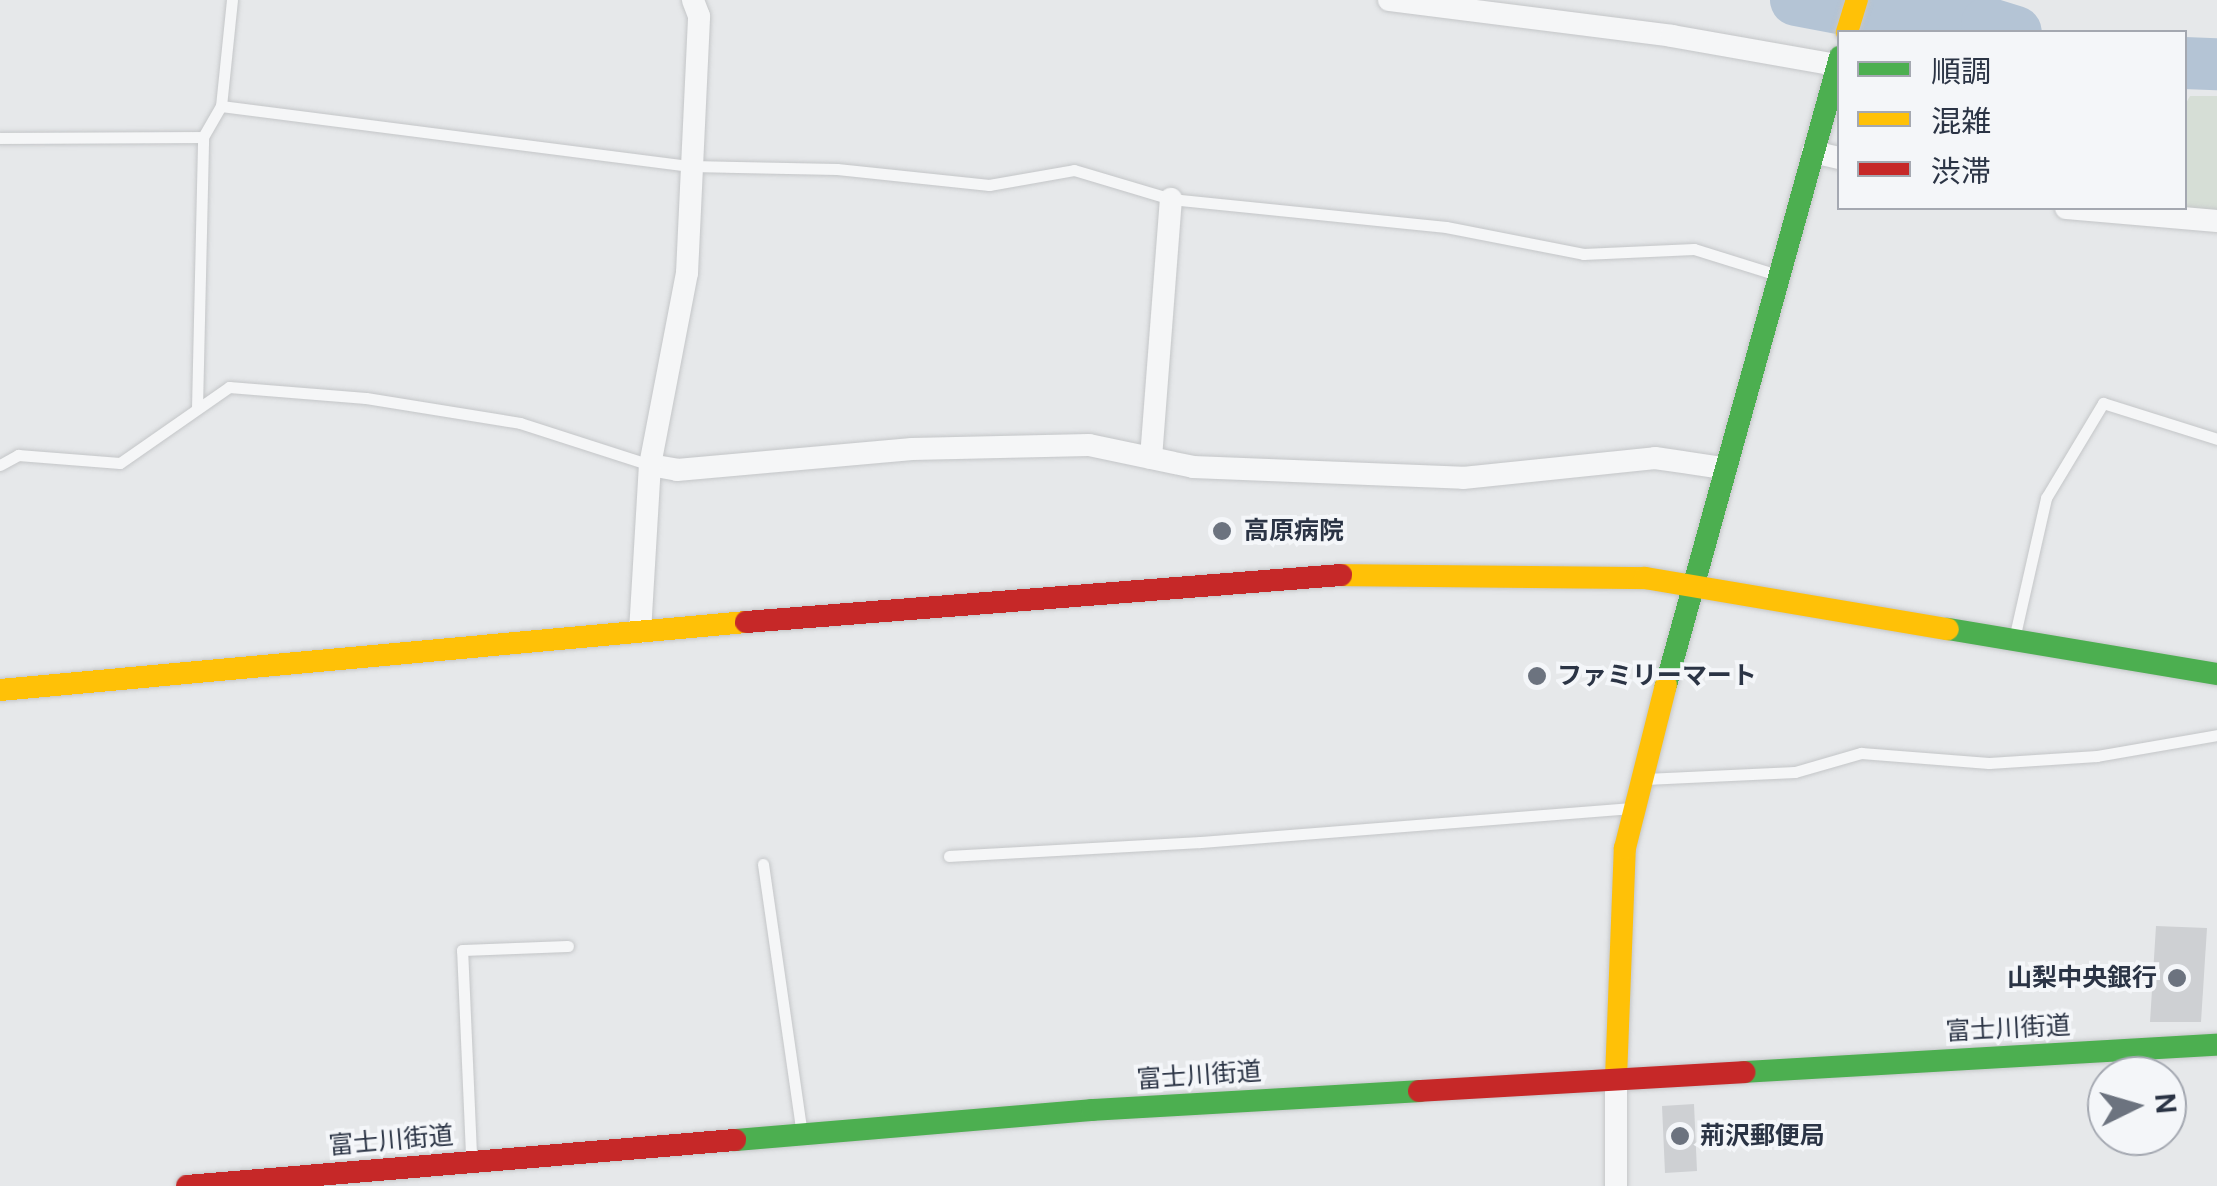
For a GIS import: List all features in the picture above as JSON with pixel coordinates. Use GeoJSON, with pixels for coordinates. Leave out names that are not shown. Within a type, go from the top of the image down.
{"type":"FeatureCollection","features":[{"type":"Feature","properties":{"kind":"street"},"geometry":{"type":"LineString","coordinates":[[640,632],[650,465],[687,273],[698,16],[693,0]]}},
{"type":"Feature","properties":{"kind":"street"},"geometry":{"type":"LineString","coordinates":[[1388,0],[1837,61]]}},
{"type":"Feature","properties":{"kind":"street"},"geometry":{"type":"LineString","coordinates":[[1848,30],[1857,0]]}},
{"type":"Feature","properties":{"kind":"street"},"geometry":{"type":"LineString","coordinates":[[1616,1186],[1625,848],[1690,588],[1837,64]]}},
{"type":"Feature","properties":{"kind":"street"},"geometry":{"type":"LineString","coordinates":[[1812,152],[1837,157]]}},
{"type":"Feature","properties":{"kind":"street"},"geometry":{"type":"LineString","coordinates":[[1151,458],[1170,199]]}},
{"type":"Feature","properties":{"kind":"street"},"geometry":{"type":"LineString","coordinates":[[2088,210],[2217,222]]}},
{"type":"Feature","properties":{"kind":"street"},"geometry":{"type":"LineString","coordinates":[[650,465],[677,470],[912,449],[1088,445],[1194,467],[1463,478],[1655,458],[1724,468]]}},
{"type":"Feature","properties":{"kind":"street"},"geometry":{"type":"LineString","coordinates":[[0,690],[1306,576],[1552,574],[1645,578],[2014,643],[2217,674]]}},
{"type":"Feature","properties":{"kind":"street","name":"富士川街道"},"geometry":{"type":"LineString","coordinates":[[187,1186],[1092,1110],[2217,1045]]}},
{"type":"Feature","properties":{"kind":"lane"},"geometry":{"type":"LineString","coordinates":[[197,408],[202,136],[221,106],[232,0]]}},
{"type":"Feature","properties":{"kind":"lane"},"geometry":{"type":"LineString","coordinates":[[221,106],[690,166],[837,169],[988,185],[1074,170],[1170,199],[1446,227],[1583,254],[1694,249],[1778,275]]}},
{"type":"Feature","properties":{"kind":"lane"},"geometry":{"type":"LineString","coordinates":[[0,138],[202,136]]}},
{"type":"Feature","properties":{"kind":"lane"},"geometry":{"type":"LineString","coordinates":[[0,465],[18,455],[120,462],[229,387],[366,398],[520,423],[650,465]]}},
{"type":"Feature","properties":{"kind":"lane"},"geometry":{"type":"LineString","coordinates":[[2014,643],[2046,498],[2103,403],[2217,440]]}},
{"type":"Feature","properties":{"kind":"lane"},"geometry":{"type":"LineString","coordinates":[[1645,779],[1794,772],[1861,754],[1989,763],[2096,756],[2217,736]]}},
{"type":"Feature","properties":{"kind":"lane"},"geometry":{"type":"LineString","coordinates":[[949,856],[1200,842],[1634,808]]}},
{"type":"Feature","properties":{"kind":"lane"},"geometry":{"type":"LineString","coordinates":[[763,864],[802,1134]]}},
{"type":"Feature","properties":{"kind":"lane"},"geometry":{"type":"LineString","coordinates":[[472,1161],[462,950],[568,946]]}},
{"type":"Feature","properties":{"kind":"shaded area"},"geometry":{"type":"Polygon","coordinates":[[[2190,96],[2217,96],[2217,216],[2187,209],[2190,96]]]}},
{"type":"Feature","properties":{"kind":"building"},"geometry":{"type":"Polygon","coordinates":[[[2156,926],[2207,928],[2201,1022],[2150,1022],[2156,926]]]}},
{"type":"Feature","properties":{"kind":"building"},"geometry":{"type":"Polygon","coordinates":[[[1694,1104],[1697,1171],[1665,1173],[1662,1106],[1694,1104]]]}},
{"type":"Feature","properties":{"kind":"waterway"},"geometry":{"type":"LineString","coordinates":[[1796,0],[1881,16],[1987,23],[2010,30]]}},
{"type":"Feature","properties":{"kind":"waterway"},"geometry":{"type":"LineString","coordinates":[[2187,63],[2217,64]]}},
{"type":"Feature","properties":{"kind":"traffic: fast"},"geometry":{"type":"LineString","coordinates":[[1666,685],[1837,68]]}},
{"type":"Feature","properties":{"kind":"traffic: fast"},"geometry":{"type":"LineString","coordinates":[[1948,629],[2217,674]]}},
{"type":"Feature","properties":{"kind":"traffic: fast"},"geometry":{"type":"LineString","coordinates":[[1744,1072],[2217,1045]]}},
{"type":"Feature","properties":{"kind":"traffic: fast"},"geometry":{"type":"LineString","coordinates":[[735,1140],[1092,1110],[1419,1091]]}},
{"type":"Feature","properties":{"kind":"traffic: slow"},"geometry":{"type":"LineString","coordinates":[[1848,30],[1857,0]]}},
{"type":"Feature","properties":{"kind":"traffic: slow"},"geometry":{"type":"LineString","coordinates":[[1341,575],[1645,578],[1948,629]]}},
{"type":"Feature","properties":{"kind":"traffic: slow"},"geometry":{"type":"LineString","coordinates":[[0,690],[746,622]]}},
{"type":"Feature","properties":{"kind":"traffic: slow"},"geometry":{"type":"LineString","coordinates":[[1616,1078],[1625,848],[1666,685]]}},
{"type":"Feature","properties":{"kind":"traffic: jam"},"geometry":{"type":"LineString","coordinates":[[746,622],[1341,575]]}},
{"type":"Feature","properties":{"kind":"traffic: jam"},"geometry":{"type":"LineString","coordinates":[[1419,1091],[1744,1072]]}},
{"type":"Feature","properties":{"kind":"traffic: jam"},"geometry":{"type":"LineString","coordinates":[[187,1186],[735,1140]]}},
{"type":"Feature","properties":{"kind":"place","name":"高原病院"},"geometry":{"type":"Point","coordinates":[1222,531]}},
{"type":"Feature","properties":{"kind":"place","name":"ファミリーマート"},"geometry":{"type":"Point","coordinates":[1537,676]}},
{"type":"Feature","properties":{"kind":"place","name":"山梨中央銀行"},"geometry":{"type":"Point","coordinates":[2177,978]}},
{"type":"Feature","properties":{"kind":"place","name":"荊沢郵便局"},"geometry":{"type":"Point","coordinates":[1680,1136]}}]}
